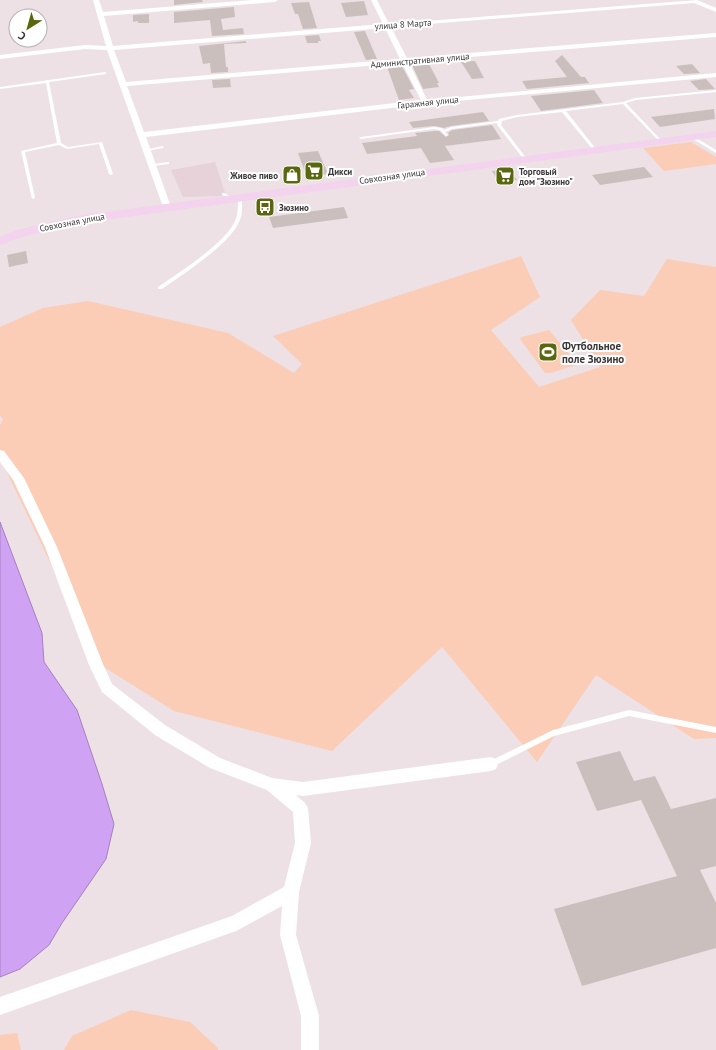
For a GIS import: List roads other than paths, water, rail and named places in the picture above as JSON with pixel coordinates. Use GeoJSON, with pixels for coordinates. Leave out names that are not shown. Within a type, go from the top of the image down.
{"type":"FeatureCollection","features":[{"type":"Feature","properties":{"kind":"street"},"geometry":{"type":"LineString","coordinates":[[96,0],[110,48],[167,207]]}},
{"type":"Feature","properties":{"kind":"street"},"geometry":{"type":"LineString","coordinates":[[100,14],[275,0]]}},
{"type":"Feature","properties":{"kind":"street"},"geometry":{"type":"LineString","coordinates":[[374,0],[425,102]]}},
{"type":"Feature","properties":{"kind":"street"},"geometry":{"type":"LineString","coordinates":[[694,1],[716,10]]}},
{"type":"Feature","properties":{"kind":"street","name":"улица 8 Марта"},"geometry":{"type":"LineString","coordinates":[[0,57],[84,47],[110,48],[694,1]]}},
{"type":"Feature","properties":{"kind":"street","name":"Административная улица"},"geometry":{"type":"LineString","coordinates":[[123,84],[716,35]]}},
{"type":"Feature","properties":{"kind":"street","name":"Гаражная улица"},"geometry":{"type":"LineString","coordinates":[[141,135],[425,102],[716,75]]}},
{"type":"Feature","properties":{"kind":"street","name":"Совхозная улица"},"geometry":{"type":"LineString","coordinates":[[0,241],[20,233],[82,219],[232,196],[716,134]]}},
{"type":"Feature","properties":{"kind":"street"},"geometry":{"type":"LineString","coordinates":[[0,454],[18,478],[51,547],[96,665],[107,688],[160,730],[215,763],[272,785],[303,789],[491,764]]}},
{"type":"Feature","properties":{"kind":"street"},"geometry":{"type":"LineString","coordinates":[[272,785],[300,808],[303,842],[291,892],[288,935],[310,1016],[310,1050]]}},
{"type":"Feature","properties":{"kind":"street"},"geometry":{"type":"LineString","coordinates":[[0,1006],[236,923],[291,892]]}},
{"type":"Feature","properties":{"kind":"lane"},"geometry":{"type":"LineString","coordinates":[[0,88],[105,73]]}},
{"type":"Feature","properties":{"kind":"lane"},"geometry":{"type":"LineString","coordinates":[[47,81],[59,144]]}},
{"type":"Feature","properties":{"kind":"lane"},"geometry":{"type":"LineString","coordinates":[[361,138],[434,128],[441,129],[445,133],[451,128],[499,122],[504,118],[624,103],[635,99],[716,91]]}},
{"type":"Feature","properties":{"kind":"lane"},"geometry":{"type":"LineString","coordinates":[[624,103],[660,141]]}},
{"type":"Feature","properties":{"kind":"lane"},"geometry":{"type":"LineString","coordinates":[[563,110],[595,150]]}},
{"type":"Feature","properties":{"kind":"lane"},"geometry":{"type":"LineString","coordinates":[[499,122],[499,125],[525,159]]}},
{"type":"Feature","properties":{"kind":"lane"},"geometry":{"type":"LineString","coordinates":[[692,137],[716,152]]}},
{"type":"Feature","properties":{"kind":"lane"},"geometry":{"type":"LineString","coordinates":[[33,198],[23,151],[59,144],[67,148],[101,142],[111,174]]}},
{"type":"Feature","properties":{"kind":"lane"},"geometry":{"type":"LineString","coordinates":[[147,150],[162,147]]}},
{"type":"Feature","properties":{"kind":"lane"},"geometry":{"type":"LineString","coordinates":[[153,165],[168,163]]}},
{"type":"Feature","properties":{"kind":"lane"},"geometry":{"type":"LineString","coordinates":[[160,288],[204,256],[228,236],[236,225],[240,214],[232,196]]}},
{"type":"Feature","properties":{"kind":"lane"},"geometry":{"type":"LineString","coordinates":[[491,764],[554,733],[629,713],[716,730]]}},
{"type":"Feature","properties":{"kind":"place","name":"Дикси"},"geometry":{"type":"Point","coordinates":[314,171]}},
{"type":"Feature","properties":{"kind":"place","name":"Живое пиво"},"geometry":{"type":"Point","coordinates":[292,175]}},
{"type":"Feature","properties":{"kind":"place","name":"Торговый дом \"Зюзино\""},"geometry":{"type":"Point","coordinates":[505,176]}},
{"type":"Feature","properties":{"kind":"place","name":"Зюзино"},"geometry":{"type":"Point","coordinates":[265,207]}},
{"type":"Feature","properties":{"kind":"place","name":"Футбольное поле Зюзино"},"geometry":{"type":"Point","coordinates":[548,352]}}]}
